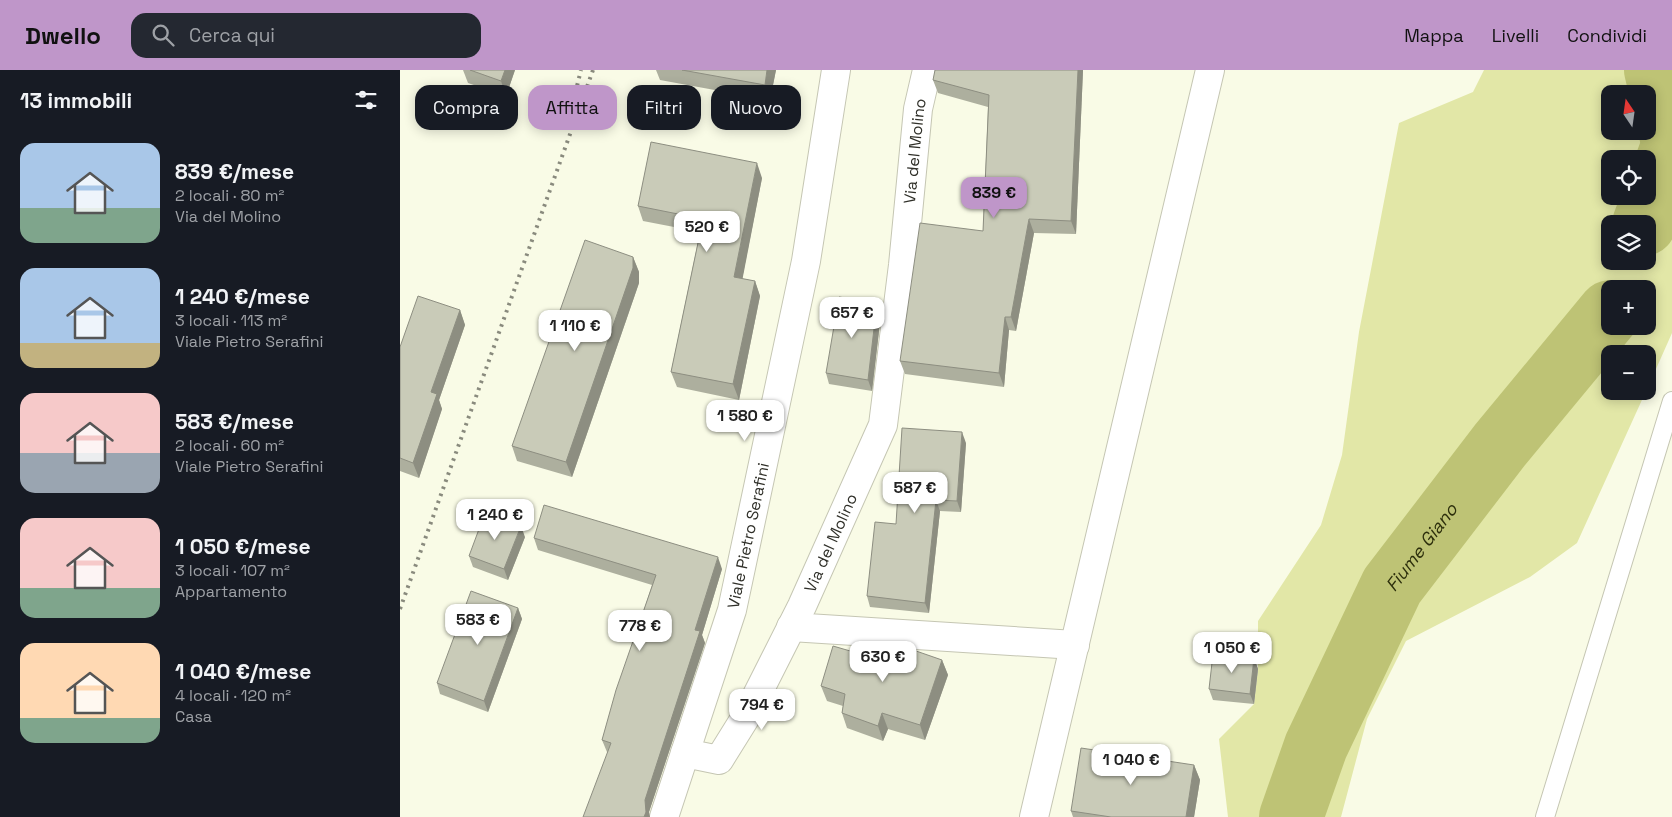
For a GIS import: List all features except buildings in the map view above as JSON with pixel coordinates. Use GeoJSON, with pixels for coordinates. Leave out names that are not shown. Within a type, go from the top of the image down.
{"type":"FeatureCollection","features":[{"type":"Feature","properties":{"kind":"street","name":"Viale Pietro Serafini"},"geometry":{"type":"LineString","coordinates":[[664,817],[732,610],[806,261],[836,70]]}},
{"type":"Feature","properties":{"kind":"street","name":"Via del Molino"},"geometry":{"type":"LineString","coordinates":[[685,753],[719,760],[748,715],[802,606],[884,425],[903,265],[918,109],[927,70]]}},
{"type":"Feature","properties":{"kind":"street"},"geometry":{"type":"LineString","coordinates":[[1034,817],[1210,70]]}},
{"type":"Feature","properties":{"kind":"street"},"geometry":{"type":"LineString","coordinates":[[791,626],[1075,646]]}},
{"type":"Feature","properties":{"kind":"lane"},"geometry":{"type":"LineString","coordinates":[[1545,817],[1672,401]]}},
{"type":"Feature","properties":{"kind":"green space"},"geometry":{"type":"Polygon","coordinates":[[[1484,70],[1672,70],[1672,333],[1656,369],[1656,345],[1601,345],[1601,400],[1642,400],[1577,543],[1530,577],[1406,641],[1367,719],[1341,817],[1228,817],[1219,739],[1254,704],[1258,669],[1258,621],[1321,525],[1342,455],[1359,332],[1399,123],[1473,92],[1484,70]]]}},
{"type":"Feature","properties":{"kind":"waterway","name":"Fiume Giano"},"geometry":{"type":"LineString","coordinates":[[1656,70],[1672,138]]}},
{"type":"Feature","properties":{"kind":"waterway","name":"Fiume Giano"},"geometry":{"type":"LineString","coordinates":[[1647,215],[1672,149]]}},
{"type":"Feature","properties":{"kind":"waterway","name":"Fiume Giano"},"geometry":{"type":"LineString","coordinates":[[1291,817],[1316,746],[1392,586],[1500,445],[1601,323]]}},
{"type":"Feature","properties":{"kind":"railway"},"geometry":{"type":"LineString","coordinates":[[577,85],[581,70]]}},
{"type":"Feature","properties":{"kind":"railway"},"geometry":{"type":"LineString","coordinates":[[400,609],[593,70]]}}]}
